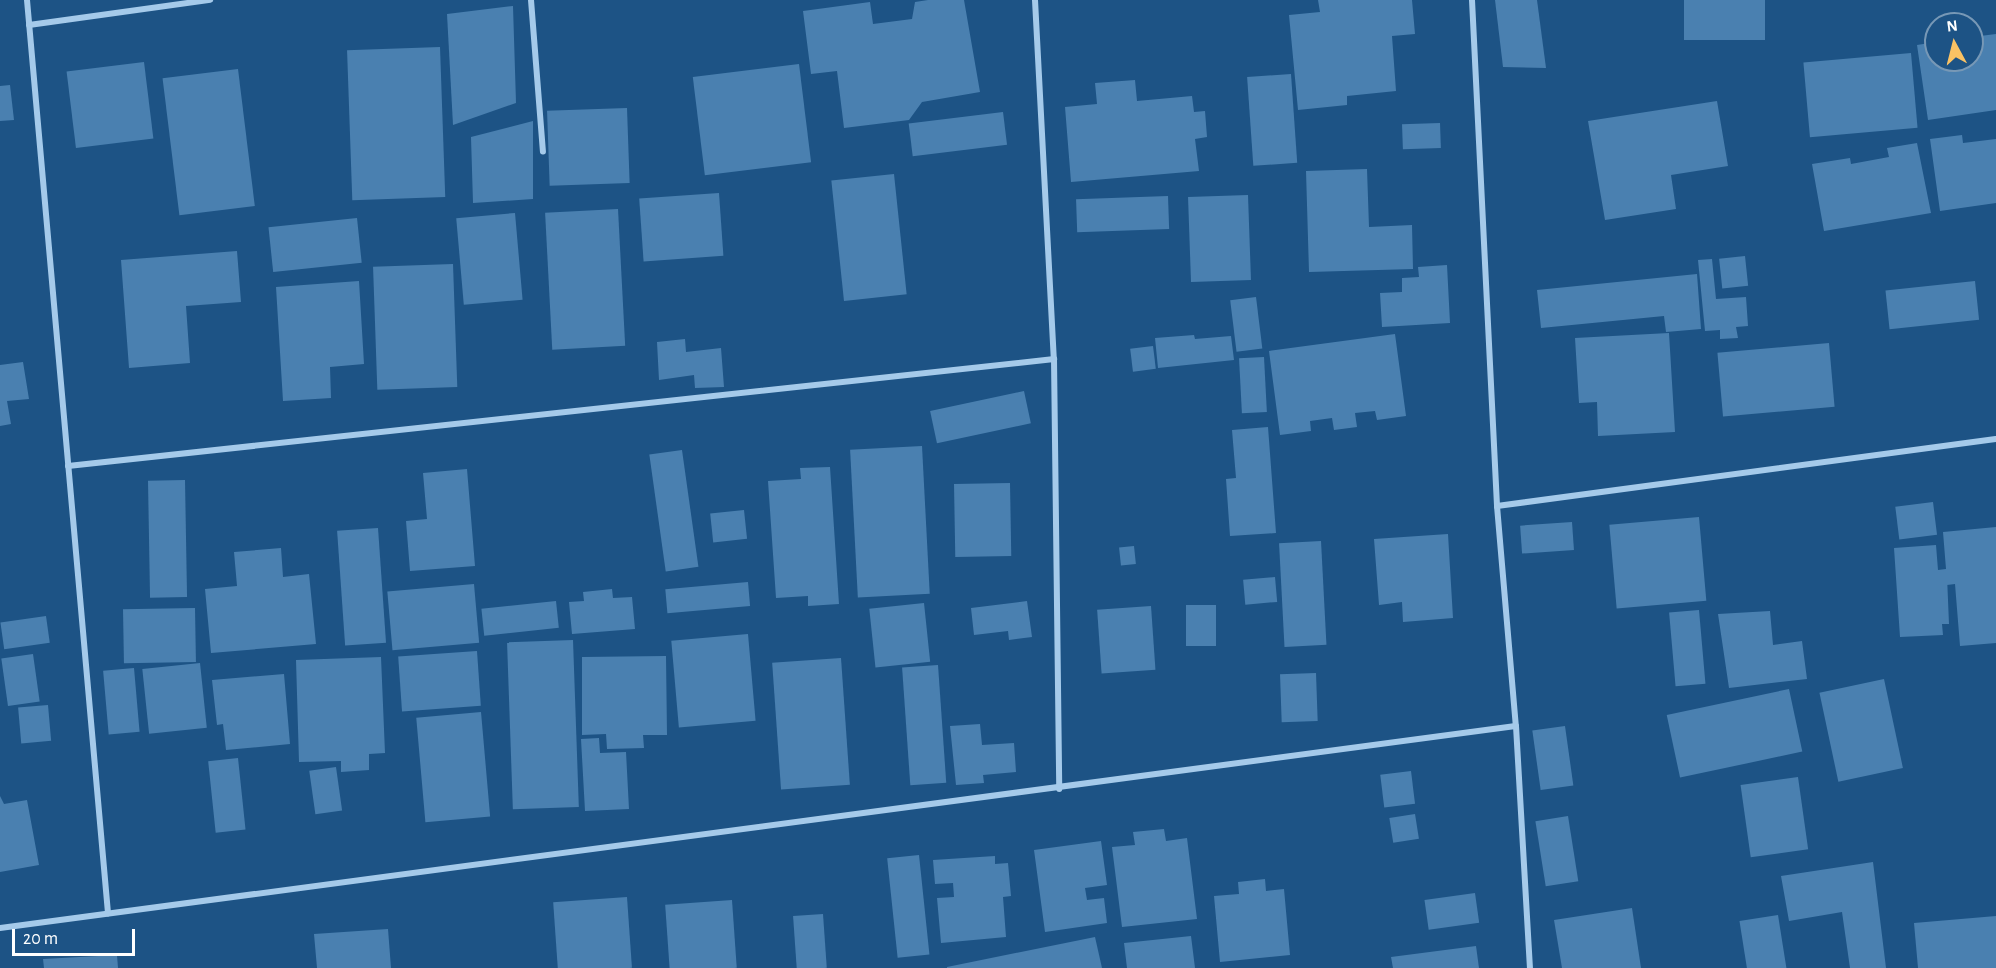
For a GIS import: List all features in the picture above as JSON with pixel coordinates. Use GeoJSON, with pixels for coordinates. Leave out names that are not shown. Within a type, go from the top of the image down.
{"type":"FeatureCollection","features":[{"type":"Feature","properties":{"kind":"street"},"geometry":{"type":"LineString","coordinates":[[27,0],[108,913]]}},
{"type":"Feature","properties":{"kind":"street"},"geometry":{"type":"LineString","coordinates":[[29,25],[210,0]]}},
{"type":"Feature","properties":{"kind":"street"},"geometry":{"type":"LineString","coordinates":[[531,0],[543,152]]}},
{"type":"Feature","properties":{"kind":"street"},"geometry":{"type":"LineString","coordinates":[[1035,0],[1054,359],[1059,789]]}},
{"type":"Feature","properties":{"kind":"street"},"geometry":{"type":"LineString","coordinates":[[1472,0],[1497,506],[1516,726],[1530,968]]}},
{"type":"Feature","properties":{"kind":"street"},"geometry":{"type":"LineString","coordinates":[[68,466],[1054,359]]}},
{"type":"Feature","properties":{"kind":"street"},"geometry":{"type":"LineString","coordinates":[[1497,506],[1996,438]]}},
{"type":"Feature","properties":{"kind":"street"},"geometry":{"type":"LineString","coordinates":[[0,928],[1059,789],[1516,726]]}},
{"type":"Feature","properties":{"kind":"building"},"geometry":{"type":"Polygon","coordinates":[[[964,0],[980,92],[922,102],[909,120],[844,128],[837,71],[811,74],[803,11],[870,2],[873,24],[912,19],[915,2],[964,0]]]}},
{"type":"Feature","properties":{"kind":"building"},"geometry":{"type":"Polygon","coordinates":[[[1318,0],[1412,0],[1415,34],[1392,36],[1396,91],[1347,96],[1347,105],[1298,110],[1289,15],[1320,12],[1318,0]]]}},
{"type":"Feature","properties":{"kind":"building"},"geometry":{"type":"Polygon","coordinates":[[[1495,0],[1537,0],[1546,68],[1503,67],[1495,0]]]}},
{"type":"Feature","properties":{"kind":"building"},"geometry":{"type":"Polygon","coordinates":[[[1684,0],[1765,0],[1765,40],[1684,40],[1684,0]]]}},
{"type":"Feature","properties":{"kind":"building"},"geometry":{"type":"Polygon","coordinates":[[[513,6],[516,103],[453,125],[447,14],[513,6]]]}},
{"type":"Feature","properties":{"kind":"building"},"geometry":{"type":"Polygon","coordinates":[[[1996,34],[1996,110],[1928,120],[1917,45],[1924,44],[1924,72],[1984,72],[1984,36],[1996,34]]]}},
{"type":"Feature","properties":{"kind":"building"},"geometry":{"type":"Polygon","coordinates":[[[440,47],[445,197],[352,200],[347,50],[440,47]]]}},
{"type":"Feature","properties":{"kind":"building"},"geometry":{"type":"Polygon","coordinates":[[[1911,53],[1918,128],[1810,137],[1803,62],[1911,53]]]}},
{"type":"Feature","properties":{"kind":"building"},"geometry":{"type":"Polygon","coordinates":[[[144,62],[153,138],[76,148],[67,72],[144,62]]]}},
{"type":"Feature","properties":{"kind":"building"},"geometry":{"type":"Polygon","coordinates":[[[799,64],[811,162],[705,175],[693,77],[799,64]]]}},
{"type":"Feature","properties":{"kind":"building"},"geometry":{"type":"Polygon","coordinates":[[[238,69],[255,206],[179,215],[163,78],[238,69]]]}},
{"type":"Feature","properties":{"kind":"building"},"geometry":{"type":"Polygon","coordinates":[[[1291,74],[1297,163],[1253,166],[1247,77],[1291,74]]]}},
{"type":"Feature","properties":{"kind":"building"},"geometry":{"type":"Polygon","coordinates":[[[1135,80],[1137,101],[1192,96],[1194,112],[1205,111],[1207,137],[1195,139],[1199,171],[1071,182],[1065,107],[1097,104],[1095,83],[1135,80]]]}},
{"type":"Feature","properties":{"kind":"building"},"geometry":{"type":"Polygon","coordinates":[[[10,85],[14,120],[0,121],[0,86],[10,85]]]}},
{"type":"Feature","properties":{"kind":"building"},"geometry":{"type":"Polygon","coordinates":[[[1717,101],[1728,166],[1671,175],[1676,209],[1605,220],[1588,121],[1717,101]]]}},
{"type":"Feature","properties":{"kind":"building"},"geometry":{"type":"Polygon","coordinates":[[[627,108],[630,183],[550,186],[547,111],[627,108]]]}},
{"type":"Feature","properties":{"kind":"building"},"geometry":{"type":"Polygon","coordinates":[[[1003,112],[1007,145],[913,156],[909,124],[1003,112]]]}},
{"type":"Feature","properties":{"kind":"building"},"geometry":{"type":"Polygon","coordinates":[[[533,121],[533,199],[473,203],[471,137],[533,121]]]}},
{"type":"Feature","properties":{"kind":"building"},"geometry":{"type":"Polygon","coordinates":[[[1440,123],[1441,148],[1403,149],[1402,124],[1440,123]]]}},
{"type":"Feature","properties":{"kind":"building"},"geometry":{"type":"Polygon","coordinates":[[[1962,135],[1963,143],[1996,139],[1996,203],[1940,211],[1930,139],[1962,135]]]}},
{"type":"Feature","properties":{"kind":"building"},"geometry":{"type":"Polygon","coordinates":[[[1917,143],[1931,213],[1824,231],[1812,164],[1850,158],[1851,164],[1889,157],[1887,148],[1917,143]]]}},
{"type":"Feature","properties":{"kind":"building"},"geometry":{"type":"Polygon","coordinates":[[[1367,169],[1369,227],[1412,225],[1413,269],[1309,272],[1306,171],[1367,169]]]}},
{"type":"Feature","properties":{"kind":"building"},"geometry":{"type":"Polygon","coordinates":[[[894,174],[907,294],[844,301],[831,181],[894,174]]]}},
{"type":"Feature","properties":{"kind":"building"},"geometry":{"type":"Polygon","coordinates":[[[719,193],[723,256],[644,261],[639,199],[719,193]]]}},
{"type":"Feature","properties":{"kind":"building"},"geometry":{"type":"Polygon","coordinates":[[[1248,195],[1251,280],[1191,282],[1188,197],[1248,195]]]}},
{"type":"Feature","properties":{"kind":"building"},"geometry":{"type":"Polygon","coordinates":[[[1168,196],[1169,229],[1077,232],[1076,199],[1168,196]]]}},
{"type":"Feature","properties":{"kind":"building"},"geometry":{"type":"Polygon","coordinates":[[[618,209],[625,346],[552,350],[545,213],[618,209]]]}},
{"type":"Feature","properties":{"kind":"building"},"geometry":{"type":"Polygon","coordinates":[[[515,213],[523,300],[464,305],[456,218],[515,213]]]}},
{"type":"Feature","properties":{"kind":"building"},"geometry":{"type":"Polygon","coordinates":[[[357,218],[362,263],[273,272],[268,227],[357,218]]]}},
{"type":"Feature","properties":{"kind":"building"},"geometry":{"type":"Polygon","coordinates":[[[237,251],[241,302],[186,306],[190,363],[129,368],[121,260],[237,251]]]}},
{"type":"Feature","properties":{"kind":"building"},"geometry":{"type":"Polygon","coordinates":[[[1745,256],[1748,286],[1722,289],[1719,259],[1745,256]]]}},
{"type":"Feature","properties":{"kind":"building"},"geometry":{"type":"Polygon","coordinates":[[[1712,259],[1716,299],[1746,297],[1748,326],[1736,327],[1738,338],[1720,339],[1720,330],[1705,331],[1698,260],[1712,259]]]}},
{"type":"Feature","properties":{"kind":"building"},"geometry":{"type":"Polygon","coordinates":[[[453,264],[457,387],[377,390],[373,267],[453,264]]]}},
{"type":"Feature","properties":{"kind":"building"},"geometry":{"type":"Polygon","coordinates":[[[1447,265],[1450,323],[1382,327],[1380,293],[1402,292],[1402,278],[1419,277],[1418,267],[1447,265]]]}},
{"type":"Feature","properties":{"kind":"building"},"geometry":{"type":"Polygon","coordinates":[[[1697,274],[1701,329],[1666,332],[1664,316],[1541,328],[1537,290],[1697,274]]]}},
{"type":"Feature","properties":{"kind":"building"},"geometry":{"type":"Polygon","coordinates":[[[359,281],[364,364],[330,367],[331,398],[283,401],[276,287],[359,281]]]}},
{"type":"Feature","properties":{"kind":"building"},"geometry":{"type":"Polygon","coordinates":[[[1975,281],[1979,320],[1890,329],[1885,290],[1975,281]]]}},
{"type":"Feature","properties":{"kind":"building"},"geometry":{"type":"Polygon","coordinates":[[[1256,297],[1262,349],[1237,352],[1230,300],[1256,297]]]}},
{"type":"Feature","properties":{"kind":"building"},"geometry":{"type":"Polygon","coordinates":[[[1669,333],[1675,432],[1598,436],[1597,402],[1579,403],[1575,338],[1669,333]]]}},
{"type":"Feature","properties":{"kind":"building"},"geometry":{"type":"Polygon","coordinates":[[[1395,334],[1406,416],[1377,420],[1375,411],[1355,413],[1357,427],[1334,430],[1332,418],[1310,421],[1311,431],[1280,435],[1269,351],[1395,334]]]}},
{"type":"Feature","properties":{"kind":"building"},"geometry":{"type":"Polygon","coordinates":[[[1194,335],[1195,339],[1231,336],[1234,360],[1158,368],[1155,338],[1194,335]]]}},
{"type":"Feature","properties":{"kind":"building"},"geometry":{"type":"Polygon","coordinates":[[[685,339],[686,352],[721,348],[724,387],[695,388],[694,375],[659,380],[657,342],[685,339]]]}},
{"type":"Feature","properties":{"kind":"building"},"geometry":{"type":"Polygon","coordinates":[[[1829,343],[1835,407],[1723,417],[1717,353],[1829,343]]]}},
{"type":"Feature","properties":{"kind":"building"},"geometry":{"type":"Polygon","coordinates":[[[1153,346],[1156,369],[1133,372],[1130,349],[1153,346]]]}},
{"type":"Feature","properties":{"kind":"building"},"geometry":{"type":"Polygon","coordinates":[[[1264,357],[1267,412],[1242,413],[1239,358],[1264,357]]]}},
{"type":"Feature","properties":{"kind":"building"},"geometry":{"type":"Polygon","coordinates":[[[23,362],[29,399],[7,401],[11,424],[0,426],[0,365],[23,362]]]}},
{"type":"Feature","properties":{"kind":"building"},"geometry":{"type":"Polygon","coordinates":[[[1024,391],[1031,423],[937,443],[930,411],[1024,391]]]}},
{"type":"Feature","properties":{"kind":"building"},"geometry":{"type":"Polygon","coordinates":[[[1268,427],[1276,533],[1230,536],[1226,479],[1236,478],[1232,430],[1268,427]]]}},
{"type":"Feature","properties":{"kind":"building"},"geometry":{"type":"Polygon","coordinates":[[[922,446],[930,594],[858,598],[850,450],[922,446]]]}},
{"type":"Feature","properties":{"kind":"building"},"geometry":{"type":"Polygon","coordinates":[[[682,450],[698,567],[666,571],[649,455],[682,450]]]}},
{"type":"Feature","properties":{"kind":"building"},"geometry":{"type":"Polygon","coordinates":[[[830,467],[839,604],[808,606],[808,596],[776,598],[768,481],[801,479],[800,468],[830,467]]]}},
{"type":"Feature","properties":{"kind":"building"},"geometry":{"type":"Polygon","coordinates":[[[467,469],[475,566],[410,571],[406,521],[427,519],[423,473],[467,469]]]}},
{"type":"Feature","properties":{"kind":"building"},"geometry":{"type":"Polygon","coordinates":[[[185,480],[187,597],[150,598],[148,481],[185,480]]]}},
{"type":"Feature","properties":{"kind":"building"},"geometry":{"type":"Polygon","coordinates":[[[1010,483],[1011,556],[955,557],[954,484],[1010,483]]]}},
{"type":"Feature","properties":{"kind":"building"},"geometry":{"type":"Polygon","coordinates":[[[1933,502],[1937,535],[1899,539],[1895,507],[1933,502]]]}},
{"type":"Feature","properties":{"kind":"building"},"geometry":{"type":"Polygon","coordinates":[[[744,510],[747,539],[713,542],[710,514],[744,510]]]}},
{"type":"Feature","properties":{"kind":"building"},"geometry":{"type":"Polygon","coordinates":[[[1699,517],[1706,601],[1617,609],[1609,525],[1699,517]]]}},
{"type":"Feature","properties":{"kind":"building"},"geometry":{"type":"Polygon","coordinates":[[[1572,522],[1574,550],[1522,554],[1520,526],[1572,522]]]}},
{"type":"Feature","properties":{"kind":"building"},"geometry":{"type":"Polygon","coordinates":[[[1996,527],[1996,643],[1960,646],[1955,584],[1947,585],[1949,624],[1942,624],[1943,635],[1900,637],[1894,548],[1936,545],[1938,570],[1946,569],[1943,532],[1996,527]]]}},
{"type":"Feature","properties":{"kind":"building"},"geometry":{"type":"Polygon","coordinates":[[[378,528],[386,643],[345,646],[337,531],[378,528]]]}},
{"type":"Feature","properties":{"kind":"building"},"geometry":{"type":"Polygon","coordinates":[[[1448,534],[1453,618],[1403,622],[1402,602],[1379,605],[1374,539],[1448,534]]]}},
{"type":"Feature","properties":{"kind":"building"},"geometry":{"type":"Polygon","coordinates":[[[1321,541],[1326,645],[1285,647],[1279,543],[1321,541]]]}},
{"type":"Feature","properties":{"kind":"building"},"geometry":{"type":"Polygon","coordinates":[[[1134,546],[1136,564],[1121,565],[1119,548],[1134,546]]]}},
{"type":"Feature","properties":{"kind":"building"},"geometry":{"type":"Polygon","coordinates":[[[281,548],[283,577],[309,574],[316,644],[211,653],[205,589],[237,586],[234,552],[281,548]]]}},
{"type":"Feature","properties":{"kind":"building"},"geometry":{"type":"Polygon","coordinates":[[[1275,577],[1277,602],[1245,605],[1243,580],[1275,577]]]}},
{"type":"Feature","properties":{"kind":"building"},"geometry":{"type":"Polygon","coordinates":[[[748,582],[750,606],[667,613],[665,589],[748,582]]]}},
{"type":"Feature","properties":{"kind":"building"},"geometry":{"type":"Polygon","coordinates":[[[474,584],[479,643],[392,650],[387,592],[474,584]]]}},
{"type":"Feature","properties":{"kind":"building"},"geometry":{"type":"Polygon","coordinates":[[[612,589],[613,598],[632,597],[635,629],[572,634],[569,602],[584,601],[583,592],[612,589]]]}},
{"type":"Feature","properties":{"kind":"building"},"geometry":{"type":"Polygon","coordinates":[[[556,601],[559,628],[484,636],[481,609],[556,601]]]}},
{"type":"Feature","properties":{"kind":"building"},"geometry":{"type":"Polygon","coordinates":[[[1027,601],[1032,637],[1009,640],[1008,631],[974,635],[971,608],[1027,601]]]}},
{"type":"Feature","properties":{"kind":"building"},"geometry":{"type":"Polygon","coordinates":[[[924,603],[930,662],[875,667],[869,609],[924,603]]]}},
{"type":"Feature","properties":{"kind":"building"},"geometry":{"type":"Polygon","coordinates":[[[1186,605],[1216,605],[1216,646],[1186,646],[1186,605]]]}},
{"type":"Feature","properties":{"kind":"building"},"geometry":{"type":"Polygon","coordinates":[[[1151,606],[1155,670],[1102,674],[1097,610],[1151,606]]]}},
{"type":"Feature","properties":{"kind":"building"},"geometry":{"type":"Polygon","coordinates":[[[195,608],[196,662],[124,663],[123,609],[195,608]]]}},
{"type":"Feature","properties":{"kind":"building"},"geometry":{"type":"Polygon","coordinates":[[[1699,610],[1705,684],[1676,686],[1669,613],[1699,610]]]}},
{"type":"Feature","properties":{"kind":"building"},"geometry":{"type":"Polygon","coordinates":[[[1770,611],[1773,645],[1802,641],[1807,679],[1729,688],[1718,614],[1770,611]]]}},
{"type":"Feature","properties":{"kind":"building"},"geometry":{"type":"Polygon","coordinates":[[[46,616],[50,643],[4,649],[0,622],[46,616]]]}},
{"type":"Feature","properties":{"kind":"building"},"geometry":{"type":"Polygon","coordinates":[[[748,634],[756,721],[679,727],[671,641],[748,634]]]}},
{"type":"Feature","properties":{"kind":"building"},"geometry":{"type":"Polygon","coordinates":[[[573,640],[579,807],[513,809],[507,642],[573,640]]]}},
{"type":"Feature","properties":{"kind":"building"},"geometry":{"type":"Polygon","coordinates":[[[477,651],[481,706],[402,711],[398,657],[477,651]]]}},
{"type":"Feature","properties":{"kind":"building"},"geometry":{"type":"Polygon","coordinates":[[[33,654],[40,702],[8,706],[1,658],[33,654]]]}},
{"type":"Feature","properties":{"kind":"building"},"geometry":{"type":"Polygon","coordinates":[[[666,656],[667,735],[643,735],[644,748],[607,749],[606,734],[582,735],[582,657],[666,656]]]}},
{"type":"Feature","properties":{"kind":"building"},"geometry":{"type":"Polygon","coordinates":[[[381,657],[385,753],[369,754],[369,770],[341,772],[341,761],[299,762],[296,660],[381,657]]]}},
{"type":"Feature","properties":{"kind":"building"},"geometry":{"type":"Polygon","coordinates":[[[841,658],[850,785],[781,790],[772,663],[841,658]]]}},
{"type":"Feature","properties":{"kind":"building"},"geometry":{"type":"Polygon","coordinates":[[[200,663],[207,728],[149,734],[142,669],[200,663]]]}},
{"type":"Feature","properties":{"kind":"building"},"geometry":{"type":"Polygon","coordinates":[[[938,665],[946,783],[910,785],[902,668],[938,665]]]}},
{"type":"Feature","properties":{"kind":"building"},"geometry":{"type":"Polygon","coordinates":[[[134,668],[140,732],[109,734],[103,671],[134,668]]]}},
{"type":"Feature","properties":{"kind":"building"},"geometry":{"type":"Polygon","coordinates":[[[1316,673],[1318,721],[1282,722],[1280,674],[1316,673]]]}},
{"type":"Feature","properties":{"kind":"building"},"geometry":{"type":"Polygon","coordinates":[[[284,674],[290,744],[226,750],[223,724],[217,725],[212,680],[284,674]]]}},
{"type":"Feature","properties":{"kind":"building"},"geometry":{"type":"Polygon","coordinates":[[[1884,679],[1903,768],[1838,782],[1819,693],[1884,679]]]}},
{"type":"Feature","properties":{"kind":"building"},"geometry":{"type":"Polygon","coordinates":[[[1789,689],[1802,752],[1680,778],[1667,715],[1789,689]]]}},
{"type":"Feature","properties":{"kind":"building"},"geometry":{"type":"Polygon","coordinates":[[[48,705],[51,741],[21,743],[18,708],[48,705]]]}},
{"type":"Feature","properties":{"kind":"building"},"geometry":{"type":"Polygon","coordinates":[[[481,712],[490,817],[425,822],[416,718],[481,712]]]}},
{"type":"Feature","properties":{"kind":"building"},"geometry":{"type":"Polygon","coordinates":[[[980,724],[982,745],[1014,743],[1016,772],[983,775],[984,783],[956,785],[950,726],[980,724]]]}},
{"type":"Feature","properties":{"kind":"building"},"geometry":{"type":"Polygon","coordinates":[[[1565,726],[1573,785],[1541,790],[1532,731],[1565,726]]]}},
{"type":"Feature","properties":{"kind":"building"},"geometry":{"type":"Polygon","coordinates":[[[599,738],[600,753],[626,752],[629,809],[585,811],[581,739],[599,738]]]}},
{"type":"Feature","properties":{"kind":"building"},"geometry":{"type":"Polygon","coordinates":[[[238,758],[246,830],[216,833],[208,761],[238,758]]]}},
{"type":"Feature","properties":{"kind":"building"},"geometry":{"type":"Polygon","coordinates":[[[336,767],[342,811],[315,814],[309,771],[336,767]]]}},
{"type":"Feature","properties":{"kind":"building"},"geometry":{"type":"Polygon","coordinates":[[[1411,771],[1415,804],[1384,808],[1380,775],[1411,771]]]}},
{"type":"Feature","properties":{"kind":"building"},"geometry":{"type":"Polygon","coordinates":[[[1798,777],[1808,849],[1751,857],[1741,785],[1798,777]]]}},
{"type":"Feature","properties":{"kind":"building"},"geometry":{"type":"Polygon","coordinates":[[[0,796],[4,804],[27,800],[39,865],[0,872],[0,796]]]}},
{"type":"Feature","properties":{"kind":"building"},"geometry":{"type":"Polygon","coordinates":[[[1415,814],[1419,839],[1393,843],[1389,818],[1415,814]]]}},
{"type":"Feature","properties":{"kind":"building"},"geometry":{"type":"Polygon","coordinates":[[[1568,816],[1578,881],[1546,886],[1535,821],[1568,816]]]}},
{"type":"Feature","properties":{"kind":"building"},"geometry":{"type":"Polygon","coordinates":[[[1164,829],[1166,841],[1187,838],[1197,919],[1122,927],[1112,847],[1135,845],[1133,832],[1164,829]]]}},
{"type":"Feature","properties":{"kind":"building"},"geometry":{"type":"Polygon","coordinates":[[[1101,841],[1107,885],[1085,888],[1087,900],[1104,898],[1107,923],[1045,932],[1034,850],[1101,841]]]}},
{"type":"Feature","properties":{"kind":"building"},"geometry":{"type":"Polygon","coordinates":[[[919,855],[929,954],[898,958],[887,858],[919,855]]]}},
{"type":"Feature","properties":{"kind":"building"},"geometry":{"type":"Polygon","coordinates":[[[995,856],[995,864],[1008,863],[1011,896],[1003,897],[1006,937],[941,943],[937,898],[954,897],[953,883],[935,884],[933,860],[995,856]]]}},
{"type":"Feature","properties":{"kind":"building"},"geometry":{"type":"Polygon","coordinates":[[[1873,862],[1886,968],[1850,968],[1842,912],[1789,921],[1781,876],[1873,862]]]}},
{"type":"Feature","properties":{"kind":"building"},"geometry":{"type":"Polygon","coordinates":[[[1265,879],[1266,891],[1284,889],[1290,955],[1220,962],[1214,896],[1239,894],[1238,882],[1265,879]]]}},
{"type":"Feature","properties":{"kind":"building"},"geometry":{"type":"Polygon","coordinates":[[[1475,893],[1479,923],[1429,930],[1424,900],[1475,893]]]}},
{"type":"Feature","properties":{"kind":"building"},"geometry":{"type":"Polygon","coordinates":[[[627,897],[632,968],[558,968],[553,902],[627,897]]]}},
{"type":"Feature","properties":{"kind":"building"},"geometry":{"type":"Polygon","coordinates":[[[732,900],[737,968],[670,968],[665,905],[732,900]]]}},
{"type":"Feature","properties":{"kind":"building"},"geometry":{"type":"Polygon","coordinates":[[[1632,908],[1641,968],[1562,968],[1554,920],[1632,908]]]}},
{"type":"Feature","properties":{"kind":"building"},"geometry":{"type":"Polygon","coordinates":[[[823,914],[827,968],[797,968],[793,916],[823,914]]]}},
{"type":"Feature","properties":{"kind":"building"},"geometry":{"type":"Polygon","coordinates":[[[1778,915],[1786,968],[1747,968],[1739,921],[1778,915]]]}},
{"type":"Feature","properties":{"kind":"building"},"geometry":{"type":"Polygon","coordinates":[[[1996,916],[1996,968],[1918,968],[1914,923],[1996,916]]]}},
{"type":"Feature","properties":{"kind":"building"},"geometry":{"type":"Polygon","coordinates":[[[388,929],[391,968],[317,968],[314,934],[388,929]]]}},
{"type":"Feature","properties":{"kind":"building"},"geometry":{"type":"Polygon","coordinates":[[[1191,936],[1195,968],[1127,968],[1124,943],[1191,936]]]}},
{"type":"Feature","properties":{"kind":"building"},"geometry":{"type":"Polygon","coordinates":[[[1095,937],[1102,968],[947,968],[947,967],[1095,937]]]}},
{"type":"Feature","properties":{"kind":"building"},"geometry":{"type":"Polygon","coordinates":[[[1476,946],[1479,968],[1393,968],[1391,957],[1476,946]]]}},
{"type":"Feature","properties":{"kind":"building"},"geometry":{"type":"Polygon","coordinates":[[[117,955],[118,968],[44,968],[43,959],[117,955]]]}}]}
